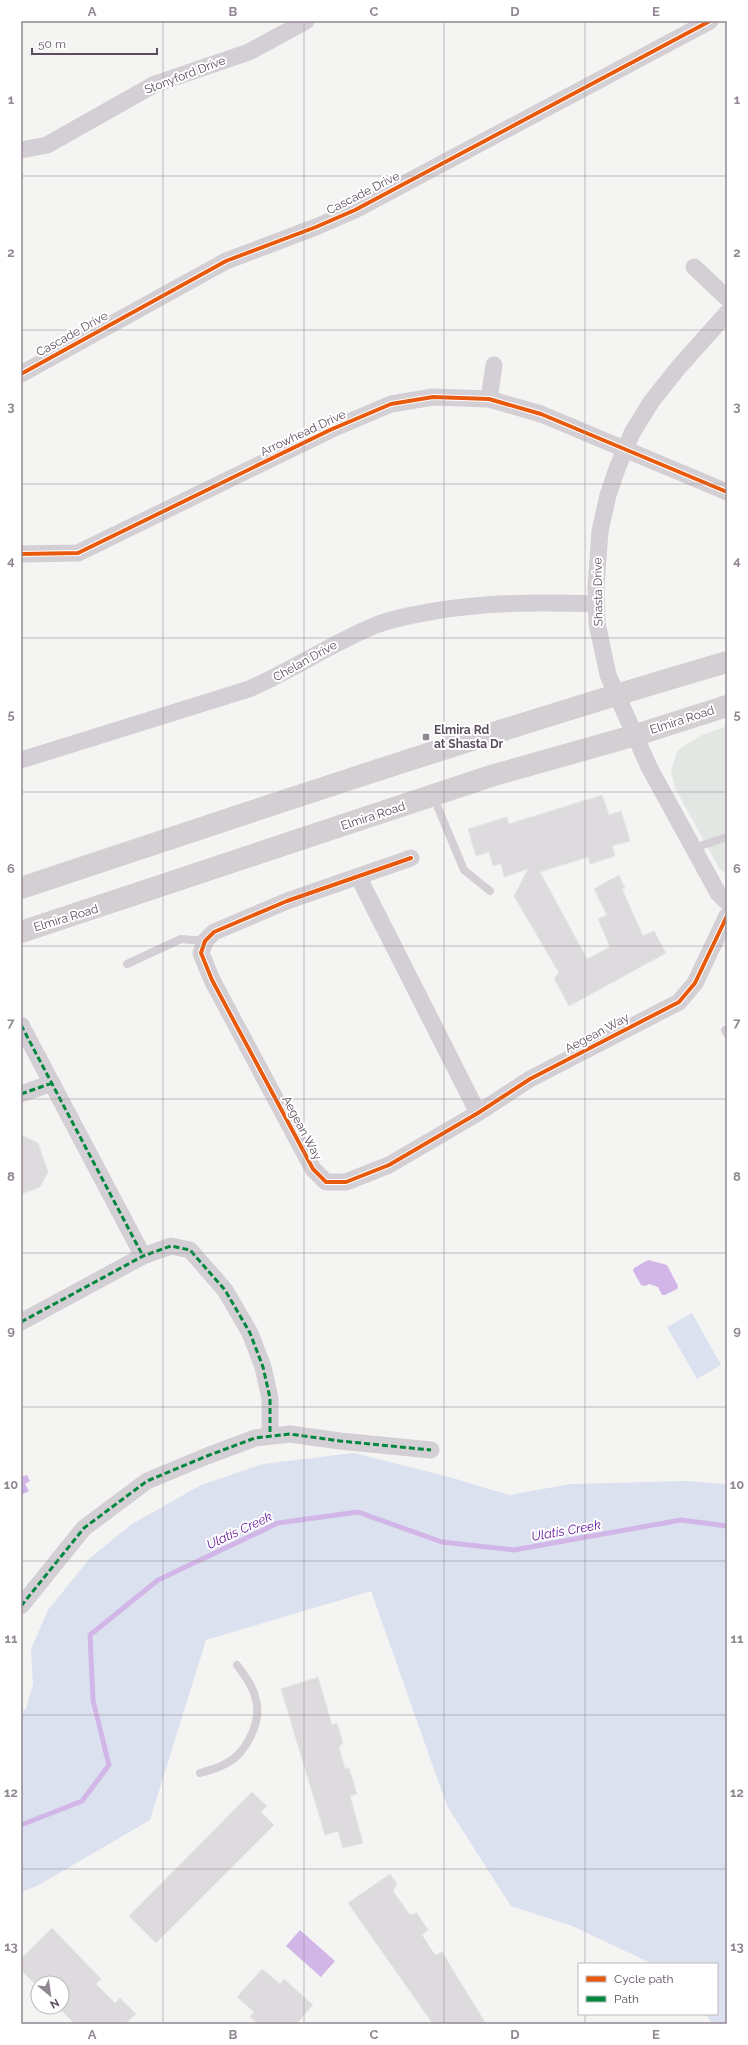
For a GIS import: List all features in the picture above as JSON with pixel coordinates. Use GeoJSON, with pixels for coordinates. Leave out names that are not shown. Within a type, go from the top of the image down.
{"type":"FeatureCollection","features":[{"type":"Feature","properties":{"kind":"main road"},"geometry":{"type":"LineString","coordinates":[[21,888],[617,694],[727,662]]}},
{"type":"Feature","properties":{"kind":"main road","name":"Elmira Road"},"geometry":{"type":"LineString","coordinates":[[21,932],[491,776],[727,706]]}},
{"type":"Feature","properties":{"kind":"street","name":"Stonyford Drive"},"geometry":{"type":"LineString","coordinates":[[21,150],[46,145],[155,84],[249,52],[306,21]]}},
{"type":"Feature","properties":{"kind":"street","name":"Cascade Drive"},"geometry":{"type":"LineString","coordinates":[[21,374],[226,261],[316,227],[355,210],[710,21]]}},
{"type":"Feature","properties":{"kind":"street"},"geometry":{"type":"LineString","coordinates":[[694,267],[727,298]]}},
{"type":"Feature","properties":{"kind":"street","name":"Shasta Drive"},"geometry":{"type":"LineString","coordinates":[[727,313],[678,368],[651,402],[632,433],[608,495],[600,531],[596,562],[597,623],[607,671],[647,762],[718,893],[727,902]]}},
{"type":"Feature","properties":{"kind":"street"},"geometry":{"type":"LineString","coordinates":[[489,399],[494,365]]}},
{"type":"Feature","properties":{"kind":"street","name":"Arrowhead Drive"},"geometry":{"type":"LineString","coordinates":[[21,554],[78,553],[330,430],[391,404],[433,397],[489,399],[541,414],[727,492]]}},
{"type":"Feature","properties":{"kind":"street","name":"Chelan Drive"},"geometry":{"type":"LineString","coordinates":[[21,760],[249,689],[282,675],[340,641],[378,624],[414,614],[472,605],[534,602],[596,604]]}},
{"type":"Feature","properties":{"kind":"street"},"geometry":{"type":"LineString","coordinates":[[205,941],[214,932],[287,901],[411,858]]}},
{"type":"Feature","properties":{"kind":"street"},"geometry":{"type":"LineString","coordinates":[[358,876],[478,1113]]}},
{"type":"Feature","properties":{"kind":"street","name":"Aegean Way"},"geometry":{"type":"LineString","coordinates":[[205,941],[201,953],[212,980],[313,1169],[326,1182],[346,1182],[389,1165],[478,1113],[530,1079],[679,1002],[694,982],[727,916]]}},
{"type":"Feature","properties":{"kind":"street"},"geometry":{"type":"LineString","coordinates":[[21,1025],[144,1256]]}},
{"type":"Feature","properties":{"kind":"street"},"geometry":{"type":"LineString","coordinates":[[21,1094],[52,1083]]}},
{"type":"Feature","properties":{"kind":"street"},"geometry":{"type":"LineString","coordinates":[[21,1322],[144,1256],[171,1246],[190,1250],[225,1290],[250,1333],[263,1367],[270,1398],[270,1436]]}},
{"type":"Feature","properties":{"kind":"street"},"geometry":{"type":"LineString","coordinates":[[21,1606],[84,1528],[147,1481],[255,1438],[290,1434],[340,1441],[431,1450]]}},
{"type":"Feature","properties":{"kind":"lane"},"geometry":{"type":"LineString","coordinates":[[433,796],[464,870],[490,891]]}},
{"type":"Feature","properties":{"kind":"lane"},"geometry":{"type":"LineString","coordinates":[[694,848],[727,837]]}},
{"type":"Feature","properties":{"kind":"lane"},"geometry":{"type":"LineString","coordinates":[[127,964],[181,939],[205,941]]}},
{"type":"Feature","properties":{"kind":"lane"},"geometry":{"type":"LineString","coordinates":[[200,1773],[225,1765],[241,1752],[250,1738],[257,1716],[257,1701],[251,1685],[237,1665]]}},
{"type":"Feature","properties":{"kind":"shaded area"},"geometry":{"type":"Polygon","coordinates":[[[727,726],[727,875],[719,868],[675,788],[671,770],[677,752],[682,747],[702,735],[727,726]]]}},
{"type":"Feature","properties":{"kind":"shaded area"},"geometry":{"type":"Polygon","coordinates":[[[648,1260],[667,1265],[678,1286],[677,1289],[662,1295],[658,1287],[649,1284],[645,1286],[641,1285],[633,1271],[634,1268],[648,1260]]]}},
{"type":"Feature","properties":{"kind":"shaded area"},"geometry":{"type":"Polygon","coordinates":[[[692,1313],[721,1365],[697,1379],[667,1327],[692,1313]]]}},
{"type":"Feature","properties":{"kind":"shaded area"},"geometry":{"type":"Polygon","coordinates":[[[354,1453],[453,1478],[509,1495],[571,1484],[685,1481],[727,1484],[727,2024],[712,2024],[707,2015],[718,2015],[718,1963],[651,1963],[572,1926],[511,1906],[447,1806],[371,1591],[206,1640],[150,1820],[37,1886],[21,1892],[21,1712],[26,1709],[33,1684],[31,1649],[48,1610],[90,1558],[132,1524],[201,1485],[263,1464],[354,1453]]]}},
{"type":"Feature","properties":{"kind":"shaded area"},"geometry":{"type":"Polygon","coordinates":[[[27,1475],[30,1481],[25,1484],[29,1491],[21,1495],[21,1477],[27,1475]]]}},
{"type":"Feature","properties":{"kind":"shaded area"},"geometry":{"type":"Polygon","coordinates":[[[300,1930],[335,1961],[321,1977],[286,1946],[300,1930]]]}},
{"type":"Feature","properties":{"kind":"building"},"geometry":{"type":"Polygon","coordinates":[[[602,795],[609,815],[621,811],[630,841],[612,846],[615,856],[590,864],[588,857],[540,872],[587,959],[610,947],[598,919],[607,915],[594,889],[619,875],[625,888],[622,889],[643,936],[654,931],[666,953],[569,1006],[554,978],[559,973],[514,896],[528,869],[504,877],[501,864],[493,866],[489,852],[476,856],[468,829],[507,817],[509,824],[602,795]]]}},
{"type":"Feature","properties":{"kind":"building"},"geometry":{"type":"Polygon","coordinates":[[[21,1135],[38,1143],[48,1172],[40,1187],[21,1194],[21,1135]]]}},
{"type":"Feature","properties":{"kind":"building"},"geometry":{"type":"Polygon","coordinates":[[[318,1677],[332,1725],[337,1723],[343,1743],[339,1747],[345,1769],[349,1768],[357,1794],[350,1796],[363,1843],[343,1848],[338,1831],[325,1835],[281,1689],[318,1677]]]}},
{"type":"Feature","properties":{"kind":"building"},"geometry":{"type":"Polygon","coordinates":[[[252,1792],[267,1806],[261,1812],[274,1825],[156,1943],[129,1916],[252,1792]]]}},
{"type":"Feature","properties":{"kind":"building"},"geometry":{"type":"Polygon","coordinates":[[[390,1874],[397,1884],[393,1891],[410,1915],[417,1913],[428,1930],[422,1935],[435,1955],[442,1952],[486,2024],[433,2024],[348,1903],[390,1874]]]}},
{"type":"Feature","properties":{"kind":"building"},"geometry":{"type":"Polygon","coordinates":[[[52,1928],[101,1979],[96,1984],[115,2003],[120,1998],[136,2014],[125,2024],[75,2024],[66,2015],[70,2015],[70,1975],[30,1975],[30,1979],[21,1970],[21,1959],[52,1928]]]}},
{"type":"Feature","properties":{"kind":"building"},"geometry":{"type":"Polygon","coordinates":[[[262,1969],[280,1984],[284,1979],[313,2005],[296,2024],[258,2024],[250,2017],[254,2012],[237,1997],[262,1969]]]}},
{"type":"Feature","properties":{"kind":"waterway","name":"Ulatis Creek"},"geometry":{"type":"LineString","coordinates":[[21,1825],[82,1801],[109,1765],[93,1700],[90,1635],[158,1580],[278,1523],[358,1512],[442,1542],[514,1550],[681,1520],[727,1526]]}},
{"type":"Feature","properties":{"kind":"marked path"},"geometry":{"type":"LineString","coordinates":[[21,1025],[143,1256]]}},
{"type":"Feature","properties":{"kind":"marked path"},"geometry":{"type":"LineString","coordinates":[[21,1094],[52,1083]]}},
{"type":"Feature","properties":{"kind":"marked path"},"geometry":{"type":"LineString","coordinates":[[21,1322],[143,1256],[171,1246],[190,1250],[225,1290],[250,1333],[263,1367],[270,1398],[270,1436]]}},
{"type":"Feature","properties":{"kind":"marked path"},"geometry":{"type":"LineString","coordinates":[[21,1606],[84,1528],[147,1481],[207,1456],[255,1438],[290,1434],[340,1441],[431,1450]]}},
{"type":"Feature","properties":{"kind":"cycle path"},"geometry":{"type":"LineString","coordinates":[[21,374],[226,261],[316,227],[355,210],[710,21]]}},
{"type":"Feature","properties":{"kind":"cycle path"},"geometry":{"type":"LineString","coordinates":[[21,554],[78,553],[330,430],[391,404],[433,397],[489,399],[541,414],[727,492]]}},
{"type":"Feature","properties":{"kind":"cycle path"},"geometry":{"type":"LineString","coordinates":[[411,858],[287,901],[214,932],[205,941],[201,953],[212,980],[313,1169],[326,1182],[346,1182],[389,1165],[478,1113],[530,1079],[679,1002],[695,983],[727,916]]}},
{"type":"Feature","properties":{"kind":"place","name":"Elmira Rd at Shasta Dr"},"geometry":{"type":"Point","coordinates":[426,737]}}]}
